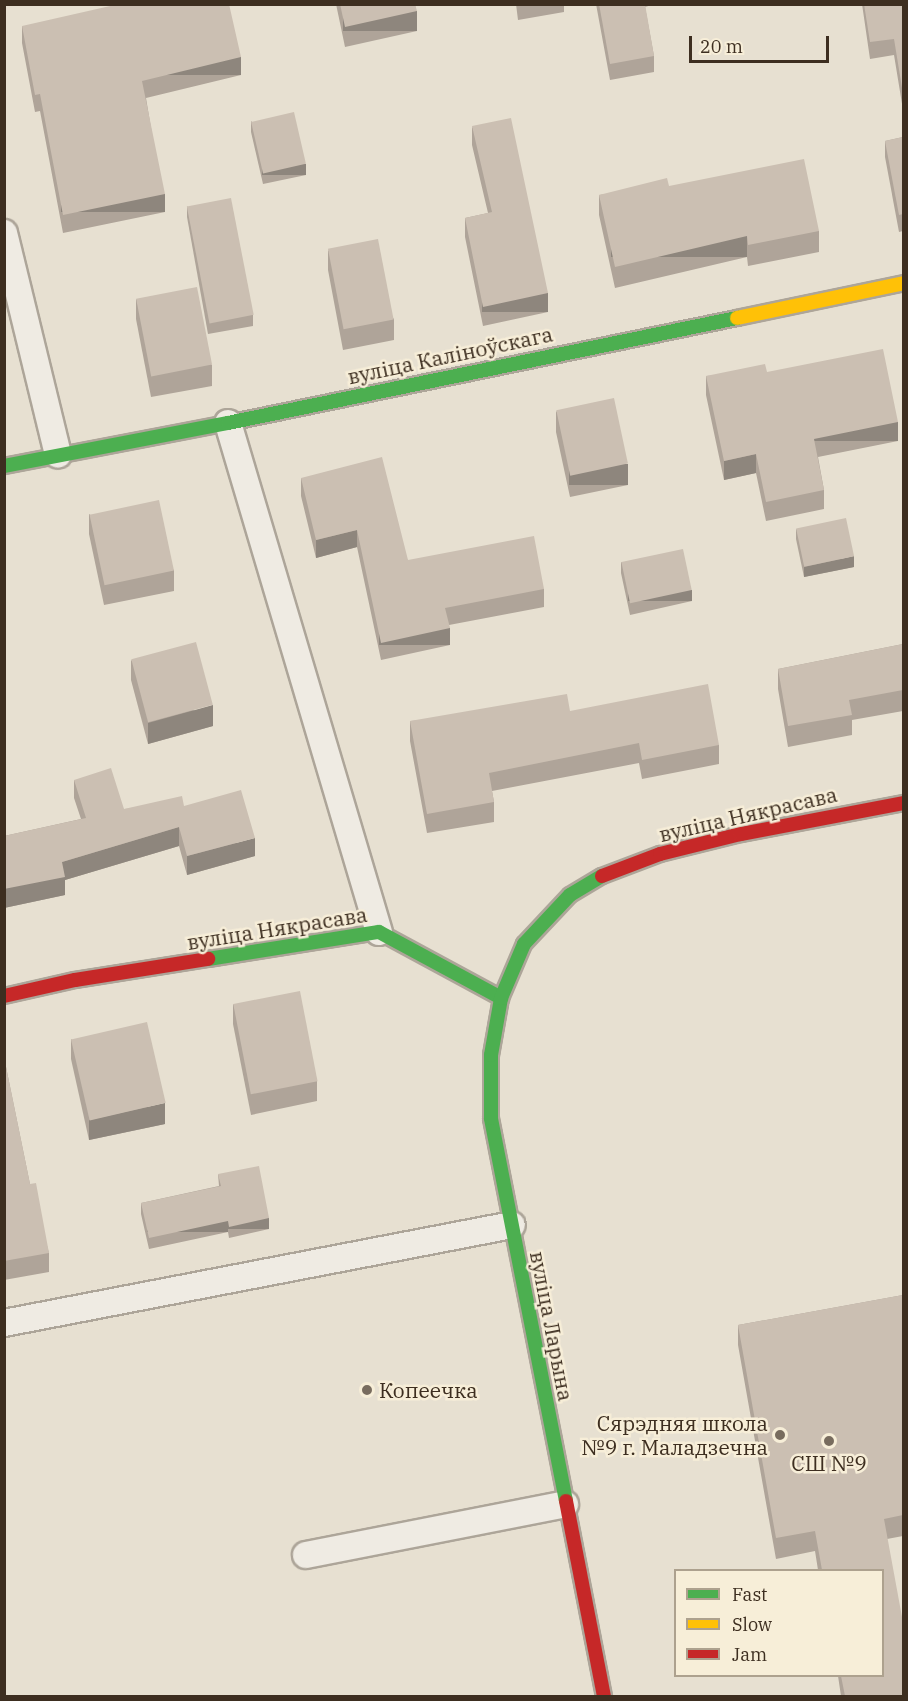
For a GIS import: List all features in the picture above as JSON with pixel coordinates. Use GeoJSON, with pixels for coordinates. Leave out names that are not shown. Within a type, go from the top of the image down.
{"type":"FeatureCollection","features":[{"type":"Feature","properties":{"kind":"street","name":"вуліца Каліноўскага"},"geometry":{"type":"LineString","coordinates":[[4,466],[228,423],[903,283]]}},
{"type":"Feature","properties":{"kind":"street","name":"вуліца Някрасава"},"geometry":{"type":"LineString","coordinates":[[4,996],[75,980],[379,932],[501,998],[524,944],[570,895],[597,878],[660,854],[741,834],[903,803]]}},
{"type":"Feature","properties":{"kind":"street","name":"вуліца Ларына"},"geometry":{"type":"LineString","coordinates":[[501,998],[491,1055],[491,1118],[604,1696]]}},
{"type":"Feature","properties":{"kind":"lane"},"geometry":{"type":"LineString","coordinates":[[4,233],[58,455]]}},
{"type":"Feature","properties":{"kind":"lane"},"geometry":{"type":"LineString","coordinates":[[228,423],[379,932]]}},
{"type":"Feature","properties":{"kind":"lane"},"geometry":{"type":"LineString","coordinates":[[4,1323],[512,1225]]}},
{"type":"Feature","properties":{"kind":"lane"},"geometry":{"type":"LineString","coordinates":[[306,1555],[565,1503]]}},
{"type":"Feature","properties":{"kind":"building"},"geometry":{"type":"Polygon","coordinates":[[[119,4],[229,4],[241,57],[142,81],[165,194],[63,215],[40,94],[35,95],[22,26],[119,4]]]}},
{"type":"Feature","properties":{"kind":"building"},"geometry":{"type":"Polygon","coordinates":[[[340,4],[415,4],[417,11],[345,27],[340,4]]]}},
{"type":"Feature","properties":{"kind":"building"},"geometry":{"type":"Polygon","coordinates":[[[599,4],[645,4],[654,56],[610,64],[599,4]]]}},
{"type":"Feature","properties":{"kind":"building"},"geometry":{"type":"Polygon","coordinates":[[[864,4],[903,4],[903,94],[894,39],[870,42],[864,4]]]}},
{"type":"Feature","properties":{"kind":"building"},"geometry":{"type":"Polygon","coordinates":[[[294,112],[306,164],[263,174],[251,122],[294,112]]]}},
{"type":"Feature","properties":{"kind":"building"},"geometry":{"type":"Polygon","coordinates":[[[511,118],[548,293],[483,307],[465,218],[492,212],[472,126],[511,118]]]}},
{"type":"Feature","properties":{"kind":"building"},"geometry":{"type":"Polygon","coordinates":[[[903,137],[903,214],[899,215],[885,141],[903,137]]]}},
{"type":"Feature","properties":{"kind":"building"},"geometry":{"type":"Polygon","coordinates":[[[804,159],[819,231],[748,245],[747,236],[615,267],[599,195],[667,178],[669,186],[804,159]]]}},
{"type":"Feature","properties":{"kind":"building"},"geometry":{"type":"Polygon","coordinates":[[[231,198],[254,315],[210,323],[187,207],[231,198]]]}},
{"type":"Feature","properties":{"kind":"building"},"geometry":{"type":"Polygon","coordinates":[[[378,239],[394,319],[344,329],[328,249],[378,239]]]}},
{"type":"Feature","properties":{"kind":"building"},"geometry":{"type":"Polygon","coordinates":[[[197,287],[212,365],[151,376],[136,299],[197,287]]]}},
{"type":"Feature","properties":{"kind":"building"},"geometry":{"type":"Polygon","coordinates":[[[883,349],[898,422],[814,439],[824,490],[766,502],[756,454],[724,461],[706,376],[765,364],[767,372],[883,349]]]}},
{"type":"Feature","properties":{"kind":"building"},"geometry":{"type":"Polygon","coordinates":[[[614,398],[628,464],[570,476],[556,410],[614,398]]]}},
{"type":"Feature","properties":{"kind":"building"},"geometry":{"type":"Polygon","coordinates":[[[382,457],[408,560],[534,536],[544,589],[445,608],[450,628],[381,643],[357,530],[316,540],[301,478],[382,457]]]}},
{"type":"Feature","properties":{"kind":"building"},"geometry":{"type":"Polygon","coordinates":[[[159,500],[174,570],[105,585],[90,515],[159,500]]]}},
{"type":"Feature","properties":{"kind":"building"},"geometry":{"type":"Polygon","coordinates":[[[846,518],[854,556],[804,567],[796,529],[846,518]]]}},
{"type":"Feature","properties":{"kind":"building"},"geometry":{"type":"Polygon","coordinates":[[[683,549],[692,590],[630,603],[621,562],[683,549]]]}},
{"type":"Feature","properties":{"kind":"building"},"geometry":{"type":"Polygon","coordinates":[[[196,642],[213,705],[148,722],[131,659],[196,642]]]}},
{"type":"Feature","properties":{"kind":"building"},"geometry":{"type":"Polygon","coordinates":[[[903,644],[903,690],[849,700],[852,715],[788,726],[778,669],[903,644]]]}},
{"type":"Feature","properties":{"kind":"building"},"geometry":{"type":"Polygon","coordinates":[[[708,684],[719,745],[642,760],[639,743],[489,773],[494,802],[427,814],[410,721],[567,694],[570,711],[708,684]]]}},
{"type":"Feature","properties":{"kind":"building"},"geometry":{"type":"Polygon","coordinates":[[[111,768],[124,809],[182,796],[184,806],[241,790],[255,838],[187,856],[179,827],[62,862],[65,877],[4,889],[4,836],[86,818],[74,780],[111,768]]]}},
{"type":"Feature","properties":{"kind":"building"},"geometry":{"type":"Polygon","coordinates":[[[300,991],[318,1081],[251,1094],[233,1004],[300,991]]]}},
{"type":"Feature","properties":{"kind":"building"},"geometry":{"type":"Polygon","coordinates":[[[147,1022],[166,1103],[90,1120],[71,1040],[147,1022]]]}},
{"type":"Feature","properties":{"kind":"building"},"geometry":{"type":"Polygon","coordinates":[[[4,1057],[30,1184],[36,1183],[49,1253],[4,1261],[4,1057]]]}},
{"type":"Feature","properties":{"kind":"building"},"geometry":{"type":"Polygon","coordinates":[[[259,1166],[269,1218],[229,1227],[228,1221],[149,1238],[141,1203],[221,1186],[218,1174],[259,1166]]]}},
{"type":"Feature","properties":{"kind":"building","name":"СШ №9"},"geometry":{"type":"Polygon","coordinates":[[[903,1295],[903,1515],[884,1519],[903,1616],[903,1696],[845,1696],[841,1677],[884,1677],[884,1569],[822,1569],[815,1531],[776,1538],[738,1325],[903,1295]]]}},
{"type":"Feature","properties":{"kind":"traffic: fast"},"geometry":{"type":"LineString","coordinates":[[4,466],[228,423],[737,318]]}},
{"type":"Feature","properties":{"kind":"traffic: fast"},"geometry":{"type":"LineString","coordinates":[[566,1501],[491,1118],[491,1055],[501,998],[524,944],[570,895],[602,876]]}},
{"type":"Feature","properties":{"kind":"traffic: fast"},"geometry":{"type":"LineString","coordinates":[[208,959],[379,932],[501,998]]}},
{"type":"Feature","properties":{"kind":"traffic: slow"},"geometry":{"type":"LineString","coordinates":[[737,318],[904,283]]}},
{"type":"Feature","properties":{"kind":"traffic: jam"},"geometry":{"type":"LineString","coordinates":[[602,876],[660,854],[741,834],[904,803]]}},
{"type":"Feature","properties":{"kind":"traffic: jam"},"geometry":{"type":"LineString","coordinates":[[4,996],[75,980],[208,959]]}},
{"type":"Feature","properties":{"kind":"traffic: jam"},"geometry":{"type":"LineString","coordinates":[[566,1501],[604,1696]]}},
{"type":"Feature","properties":{"kind":"place","name":"Копеечка"},"geometry":{"type":"Point","coordinates":[367,1390]}},
{"type":"Feature","properties":{"kind":"place","name":"Сярэдняя школа №9 г. Маладзечна"},"geometry":{"type":"Point","coordinates":[780,1435]}},
{"type":"Feature","properties":{"kind":"place","name":"СШ №9"},"geometry":{"type":"Point","coordinates":[829,1441]}}]}
